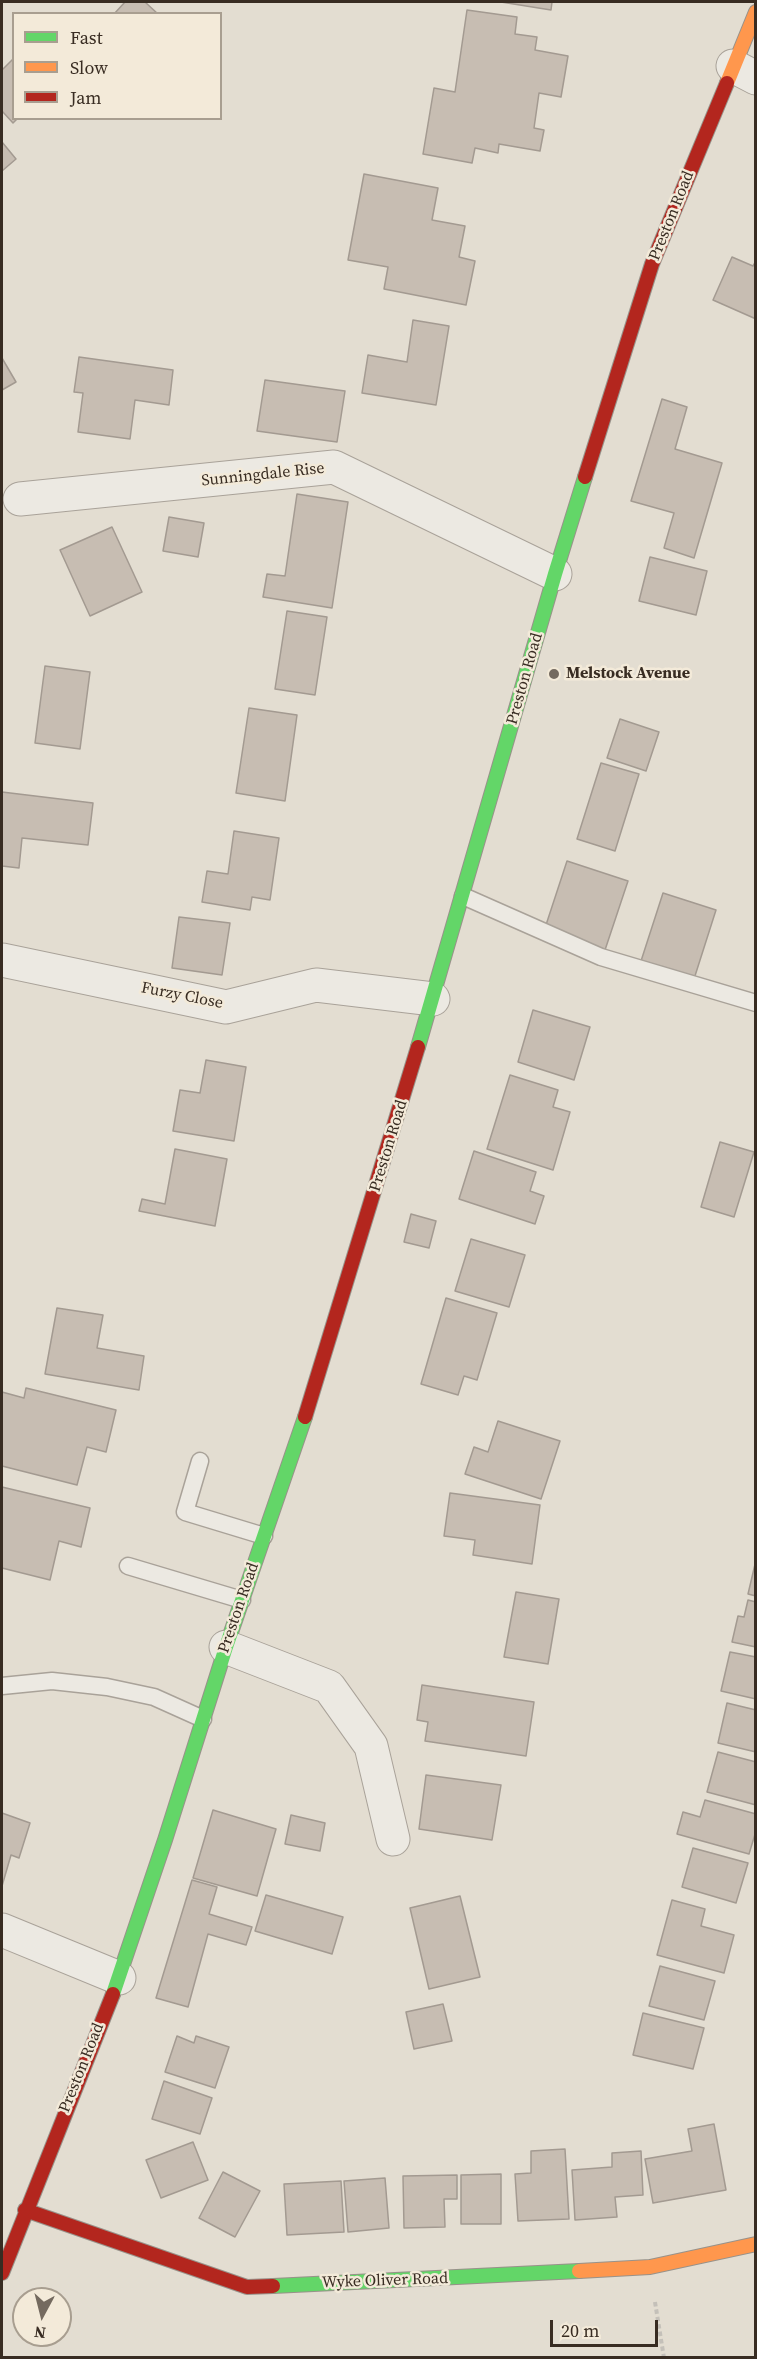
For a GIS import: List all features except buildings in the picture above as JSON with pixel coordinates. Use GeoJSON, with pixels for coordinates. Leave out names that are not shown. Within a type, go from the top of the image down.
{"type":"FeatureCollection","features":[{"type":"Feature","properties":{"kind":"main road","name":"Preston Road"},"geometry":{"type":"LineString","coordinates":[[2,2273],[25,2210],[119,1978],[226,1647],[311,1400],[434,999],[555,574],[652,264],[744,72],[756,12]]}},
{"type":"Feature","properties":{"kind":"main road","name":"Wyke Oliver Road"},"geometry":{"type":"LineString","coordinates":[[25,2210],[247,2287],[650,2267],[756,2244]]}},
{"type":"Feature","properties":{"kind":"street","name":"Sunningdale Rise"},"geometry":{"type":"LineString","coordinates":[[20,499],[334,467],[555,574]]}},
{"type":"Feature","properties":{"kind":"street","name":"Furzy Close"},"geometry":{"type":"LineString","coordinates":[[2,960],[226,1007],[316,985],[434,999]]}},
{"type":"Feature","properties":{"kind":"street"},"geometry":{"type":"LineString","coordinates":[[226,1647],[329,1687],[371,1746],[393,1839]]}},
{"type":"Feature","properties":{"kind":"street"},"geometry":{"type":"LineString","coordinates":[[2,1930],[119,1978]]}},
{"type":"Feature","properties":{"kind":"lane"},"geometry":{"type":"LineString","coordinates":[[463,896],[601,957],[756,1003]]}},
{"type":"Feature","properties":{"kind":"lane"},"geometry":{"type":"LineString","coordinates":[[200,1461],[185,1512],[264,1536]]}},
{"type":"Feature","properties":{"kind":"lane"},"geometry":{"type":"LineString","coordinates":[[128,1566],[242,1600]]}},
{"type":"Feature","properties":{"kind":"lane"},"geometry":{"type":"LineString","coordinates":[[2,1686],[52,1681],[107,1687],[154,1697],[203,1719]]}},
{"type":"Feature","properties":{"kind":"path"},"geometry":{"type":"LineString","coordinates":[[650,2267],[664,2358]]}},
{"type":"Feature","properties":{"kind":"traffic: fast"},"geometry":{"type":"LineString","coordinates":[[418,1047],[585,477]]}},
{"type":"Feature","properties":{"kind":"traffic: fast"},"geometry":{"type":"LineString","coordinates":[[113,1994],[226,1647],[305,1417]]}},
{"type":"Feature","properties":{"kind":"traffic: fast"},"geometry":{"type":"LineString","coordinates":[[273,2286],[579,2271]]}},
{"type":"Feature","properties":{"kind":"traffic: slow"},"geometry":{"type":"LineString","coordinates":[[727,83],[756,12]]}},
{"type":"Feature","properties":{"kind":"traffic: slow"},"geometry":{"type":"LineString","coordinates":[[579,2271],[650,2267],[756,2244]]}},
{"type":"Feature","properties":{"kind":"traffic: jam"},"geometry":{"type":"LineString","coordinates":[[585,477],[652,264],[727,83]]}},
{"type":"Feature","properties":{"kind":"traffic: jam"},"geometry":{"type":"LineString","coordinates":[[305,1417],[418,1047]]}},
{"type":"Feature","properties":{"kind":"traffic: jam"},"geometry":{"type":"LineString","coordinates":[[2,2273],[113,1994]]}},
{"type":"Feature","properties":{"kind":"traffic: jam"},"geometry":{"type":"LineString","coordinates":[[25,2210],[247,2287],[273,2286]]}},
{"type":"Feature","properties":{"kind":"place","name":"Melstock Avenue"},"geometry":{"type":"Point","coordinates":[554,674]}}]}
